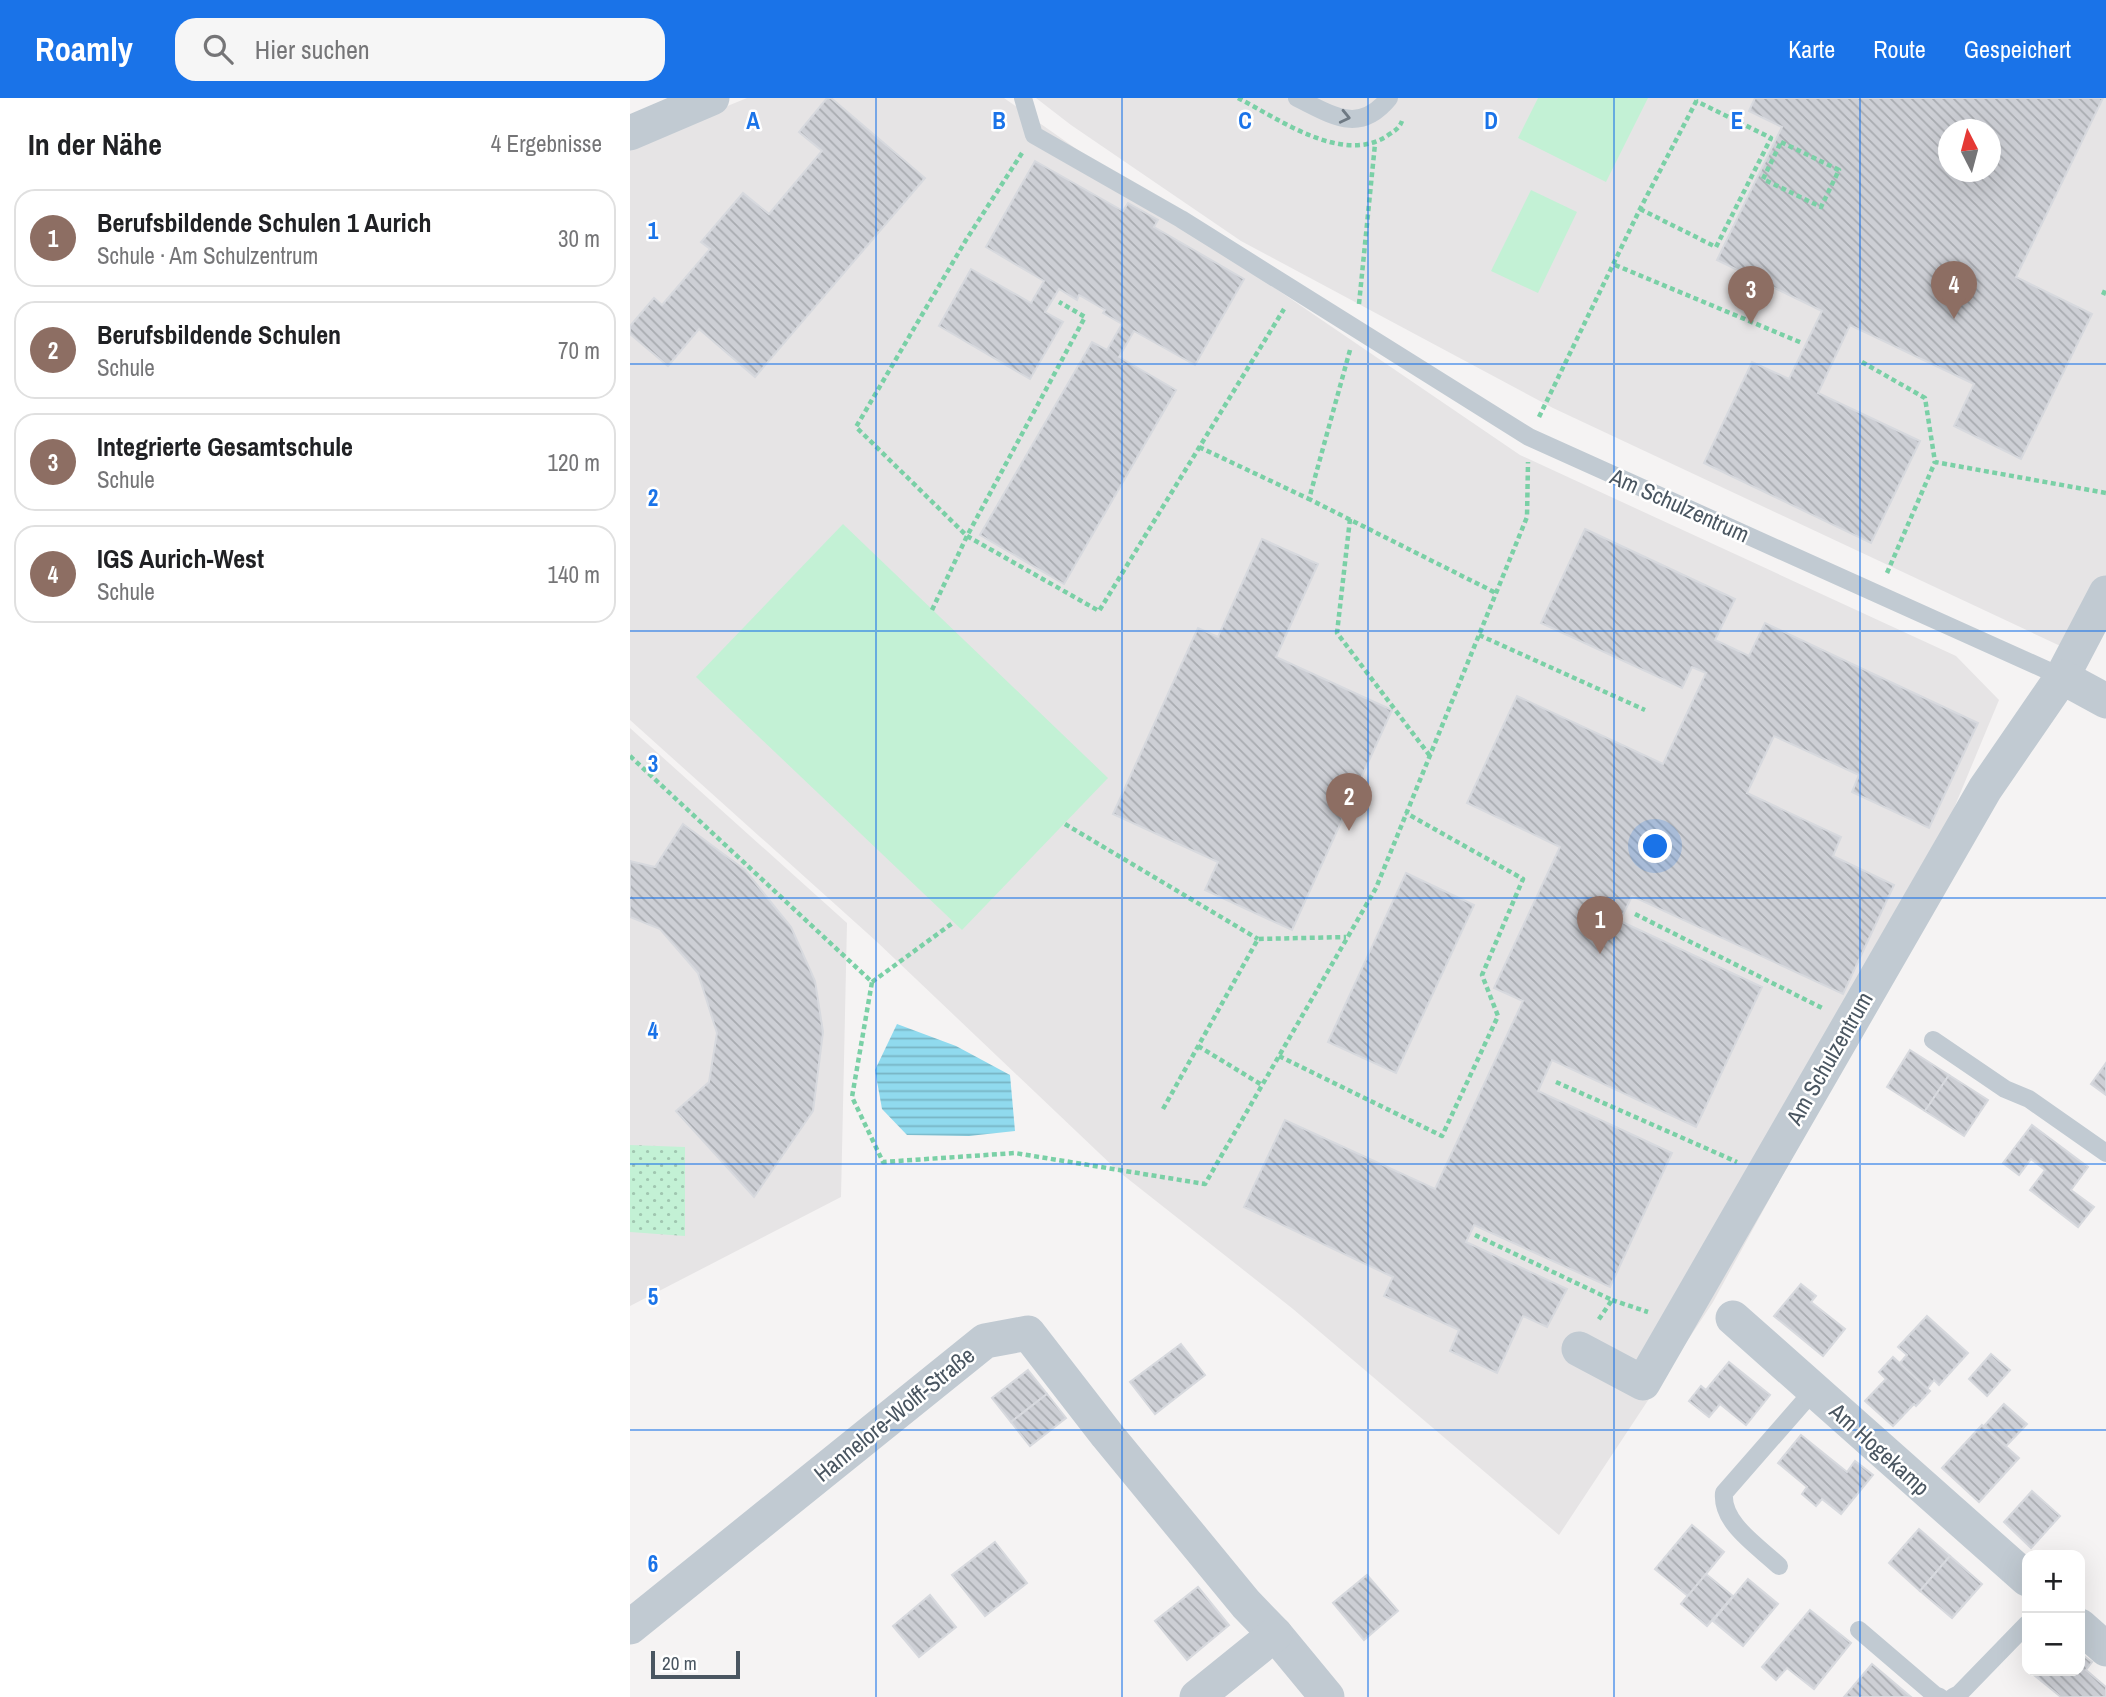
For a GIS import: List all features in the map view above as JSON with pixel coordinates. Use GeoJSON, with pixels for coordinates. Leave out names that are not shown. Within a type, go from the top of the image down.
{"type":"FeatureCollection","features":[{"type":"Feature","properties":{"kind":"street"},"geometry":{"type":"LineString","coordinates":[[630,133],[712,98]]}},
{"type":"Feature","properties":{"kind":"street","name":"Am Schulzentrum"},"geometry":{"type":"LineString","coordinates":[[1578,1349],[1643,1383],[1985,789],[2062,677],[2106,593]]}},
{"type":"Feature","properties":{"kind":"street","name":"Am Schulzentrum"},"geometry":{"type":"LineString","coordinates":[[2062,677],[2106,701]]}},
{"type":"Feature","properties":{"kind":"street","name":"Am Hogekamp"},"geometry":{"type":"LineString","coordinates":[[1733,1318],[2022,1575]]}},
{"type":"Feature","properties":{"kind":"street","name":"Hannelore-Wolff-Straße"},"geometry":{"type":"LineString","coordinates":[[630,1628],[985,1341],[1028,1334],[1115,1445],[1246,1604],[1275,1634],[1327,1697]]}},
{"type":"Feature","properties":{"kind":"street"},"geometry":{"type":"LineString","coordinates":[[2085,1630],[2106,1649]]}},
{"type":"Feature","properties":{"kind":"street"},"geometry":{"type":"LineString","coordinates":[[1197,1697],[1275,1634]]}},
{"type":"Feature","properties":{"kind":"lane"},"geometry":{"type":"LineString","coordinates":[[1023,98],[1034,135]]}},
{"type":"Feature","properties":{"kind":"lane"},"geometry":{"type":"LineString","coordinates":[[1297,98],[1330,114],[1355,120],[1374,113],[1389,98]]}},
{"type":"Feature","properties":{"kind":"lane","name":"Am Schulzentrum"},"geometry":{"type":"LineString","coordinates":[[1034,135],[1181,219],[1529,437],[2062,677]]}},
{"type":"Feature","properties":{"kind":"lane"},"geometry":{"type":"LineString","coordinates":[[1933,1040],[2005,1089],[2029,1099],[2106,1153]]}},
{"type":"Feature","properties":{"kind":"lane"},"geometry":{"type":"LineString","coordinates":[[1779,1566],[1730,1520],[1723,1504],[1724,1493],[1814,1391]]}},
{"type":"Feature","properties":{"kind":"lane"},"geometry":{"type":"LineString","coordinates":[[1953,1697],[2022,1629]]}},
{"type":"Feature","properties":{"kind":"lane"},"geometry":{"type":"LineString","coordinates":[[1859,1630],[1940,1697]]}},
{"type":"Feature","properties":{"kind":"path"},"geometry":{"type":"LineString","coordinates":[[954,922],[872,982],[852,1097],[883,1162],[1016,1153],[1205,1184],[1376,888],[1527,517],[1529,437],[1640,209],[1697,100],[1771,138],[1716,247],[1640,209]]}},
{"type":"Feature","properties":{"kind":"path"},"geometry":{"type":"LineString","coordinates":[[1034,135],[966,240],[856,427],[967,536],[1098,611],[1294,290]]}},
{"type":"Feature","properties":{"kind":"path"},"geometry":{"type":"LineString","coordinates":[[1781,142],[1839,170],[1821,208],[1763,179],[1768,168],[1781,142]]}},
{"type":"Feature","properties":{"kind":"path"},"geometry":{"type":"LineString","coordinates":[[1309,499],[1356,328],[1375,144]]}},
{"type":"Feature","properties":{"kind":"path"},"geometry":{"type":"LineString","coordinates":[[1615,265],[1802,343]]}},
{"type":"Feature","properties":{"kind":"path"},"geometry":{"type":"LineString","coordinates":[[2103,295],[2106,288]]}},
{"type":"Feature","properties":{"kind":"path"},"geometry":{"type":"LineString","coordinates":[[932,610],[967,536],[1085,317],[1059,302]]}},
{"type":"Feature","properties":{"kind":"path"},"geometry":{"type":"LineString","coordinates":[[1862,362],[1925,398],[1936,462],[1877,594]]}},
{"type":"Feature","properties":{"kind":"path"},"geometry":{"type":"LineString","coordinates":[[1199,447],[1496,593]]}},
{"type":"Feature","properties":{"kind":"path"},"geometry":{"type":"LineString","coordinates":[[1936,462],[2106,493]]}},
{"type":"Feature","properties":{"kind":"path"},"geometry":{"type":"LineString","coordinates":[[1350,519],[1337,633],[1430,755]]}},
{"type":"Feature","properties":{"kind":"path"},"geometry":{"type":"LineString","coordinates":[[1479,635],[1645,709]]}},
{"type":"Feature","properties":{"kind":"path"},"geometry":{"type":"LineString","coordinates":[[630,756],[872,982]]}},
{"type":"Feature","properties":{"kind":"path"},"geometry":{"type":"LineString","coordinates":[[1279,1056],[1442,1136],[1498,1016],[1482,975],[1523,879],[1406,813]]}},
{"type":"Feature","properties":{"kind":"path"},"geometry":{"type":"LineString","coordinates":[[1065,824],[1258,939],[1347,937]]}},
{"type":"Feature","properties":{"kind":"path"},"geometry":{"type":"LineString","coordinates":[[1635,914],[1850,1022]]}},
{"type":"Feature","properties":{"kind":"path"},"geometry":{"type":"LineString","coordinates":[[1163,1109],[1258,939]]}},
{"type":"Feature","properties":{"kind":"path"},"geometry":{"type":"LineString","coordinates":[[1198,1046],[1262,1085]]}},
{"type":"Feature","properties":{"kind":"path"},"geometry":{"type":"LineString","coordinates":[[1556,1082],[1763,1174]]}},
{"type":"Feature","properties":{"kind":"path"},"geometry":{"type":"LineString","coordinates":[[1475,1235],[1612,1300],[1578,1349]]}},
{"type":"Feature","properties":{"kind":"shaded area"},"geometry":{"type":"Polygon","coordinates":[[[747,98],[1004,98],[1247,269],[1520,455],[1956,656],[1999,700],[1860,1034],[1713,1302],[1559,1535],[1293,1309],[1118,1171],[876,941],[630,720],[630,146],[747,98]]]}},
{"type":"Feature","properties":{"kind":"shaded area"},"geometry":{"type":"Polygon","coordinates":[[[1036,98],[2106,98],[2106,625],[2086,658],[1553,408],[1241,241],[1071,125],[1036,98]]]}},
{"type":"Feature","properties":{"kind":"shaded area"},"geometry":{"type":"Polygon","coordinates":[[[630,728],[847,923],[841,1197],[630,1306],[630,728]]]}},
{"type":"Feature","properties":{"kind":"green space"},"geometry":{"type":"Polygon","coordinates":[[[1538,98],[1648,98],[1606,182],[1518,138],[1538,98]]]}},
{"type":"Feature","properties":{"kind":"green space"},"geometry":{"type":"Polygon","coordinates":[[[1531,190],[1577,212],[1538,293],[1491,271],[1531,190]]]}},
{"type":"Feature","properties":{"kind":"green space"},"geometry":{"type":"Polygon","coordinates":[[[843,524],[1108,778],[962,930],[696,677],[843,524]]]}},
{"type":"Feature","properties":{"kind":"green space"},"geometry":{"type":"Polygon","coordinates":[[[630,1145],[685,1147],[685,1236],[630,1232],[630,1145]]]}},
{"type":"Feature","properties":{"kind":"water"},"geometry":{"type":"Polygon","coordinates":[[[897,1024],[956,1046],[1010,1075],[1015,1131],[969,1136],[907,1135],[882,1109],[875,1070],[897,1024]]]}},
{"type":"Feature","properties":{"kind":"building"},"geometry":{"type":"Polygon","coordinates":[[[827,98],[831,98],[925,178],[755,377],[699,329],[668,366],[630,334],[630,326],[654,298],[662,305],[710,249],[701,242],[743,193],[769,214],[822,151],[799,132],[827,98]]]}},
{"type":"Feature","properties":{"kind":"building"},"geometry":{"type":"Polygon","coordinates":[[[1755,98],[2103,98],[2016,277],[2092,314],[2021,459],[1954,426],[1974,384],[1850,325],[1818,393],[1920,441],[1871,543],[1704,463],[1752,362],[1789,379],[1822,311],[1717,260],[1782,127],[1749,111],[1755,98]]]}},
{"type":"Feature","properties":{"kind":"building"},"geometry":{"type":"Polygon","coordinates":[[[1035,161],[1123,211],[1128,203],[1158,220],[1154,227],[1244,279],[1195,365],[1134,331],[1119,357],[1176,390],[1064,584],[980,535],[1092,342],[1107,350],[1122,324],[1103,313],[1105,310],[1079,295],[1077,300],[1059,289],[1045,312],[1063,322],[1030,379],[939,326],[971,269],[1031,303],[1044,281],[986,247],[1035,161]]]}},
{"type":"Feature","properties":{"kind":"building"},"geometry":{"type":"Polygon","coordinates":[[[1585,529],[1735,599],[1715,640],[1749,656],[1765,623],[1978,723],[1929,828],[1852,792],[1859,775],[1774,736],[1747,793],[1841,837],[1833,856],[1894,885],[1843,994],[1632,896],[1620,921],[1762,987],[1696,1127],[1552,1060],[1538,1091],[1672,1153],[1610,1287],[1474,1225],[1466,1242],[1567,1289],[1547,1327],[1523,1316],[1497,1373],[1450,1351],[1459,1330],[1384,1296],[1393,1277],[1244,1207],[1285,1120],[1435,1189],[1523,1001],[1494,988],[1560,847],[1467,803],[1517,696],[1663,764],[1706,673],[1692,667],[1682,688],[1541,623],[1585,529]]]}},
{"type":"Feature","properties":{"kind":"building"},"geometry":{"type":"Polygon","coordinates":[[[1262,539],[1318,564],[1276,657],[1392,710],[1292,930],[1205,890],[1218,862],[1113,814],[1198,628],[1218,637],[1262,539]]]}},
{"type":"Feature","properties":{"kind":"building"},"geometry":{"type":"Polygon","coordinates":[[[683,824],[745,870],[791,927],[815,981],[823,1032],[813,1111],[754,1197],[676,1111],[709,1082],[717,1033],[698,973],[660,929],[630,917],[630,861],[655,867],[683,824]]]}},
{"type":"Feature","properties":{"kind":"building"},"geometry":{"type":"Polygon","coordinates":[[[1406,873],[1474,905],[1396,1073],[1328,1042],[1406,873]]]}},
{"type":"Feature","properties":{"kind":"building"},"geometry":{"type":"Polygon","coordinates":[[[1910,1050],[1949,1075],[1925,1111],[1887,1087],[1910,1050]]]}},
{"type":"Feature","properties":{"kind":"building"},"geometry":{"type":"Polygon","coordinates":[[[2106,1063],[2106,1095],[2091,1084],[2106,1063]]]}},
{"type":"Feature","properties":{"kind":"building"},"geometry":{"type":"Polygon","coordinates":[[[1949,1075],[1988,1100],[1964,1136],[1925,1111],[1949,1075]]]}},
{"type":"Feature","properties":{"kind":"building"},"geometry":{"type":"Polygon","coordinates":[[[2032,1125],[2088,1167],[2071,1190],[2094,1207],[2078,1227],[2030,1190],[2045,1170],[2031,1159],[2019,1175],[2003,1163],[2032,1125]]]}},
{"type":"Feature","properties":{"kind":"building"},"geometry":{"type":"Polygon","coordinates":[[[1801,1284],[1816,1296],[1811,1302],[1845,1329],[1823,1356],[1774,1316],[1801,1284]]]}},
{"type":"Feature","properties":{"kind":"building"},"geometry":{"type":"Polygon","coordinates":[[[1927,1316],[1968,1353],[1939,1385],[1934,1380],[1927,1389],[1899,1364],[1907,1355],[1898,1347],[1927,1316]]]}},
{"type":"Feature","properties":{"kind":"building"},"geometry":{"type":"Polygon","coordinates":[[[1181,1344],[1205,1375],[1155,1414],[1130,1382],[1181,1344]]]}},
{"type":"Feature","properties":{"kind":"building"},"geometry":{"type":"Polygon","coordinates":[[[1991,1354],[2010,1370],[1987,1396],[1969,1379],[1991,1354]]]}},
{"type":"Feature","properties":{"kind":"building"},"geometry":{"type":"Polygon","coordinates":[[[1893,1357],[1930,1391],[1893,1426],[1865,1401],[1886,1379],[1879,1372],[1893,1357]]]}},
{"type":"Feature","properties":{"kind":"building"},"geometry":{"type":"Polygon","coordinates":[[[1729,1362],[1770,1395],[1746,1425],[1720,1404],[1709,1417],[1689,1401],[1701,1386],[1706,1390],[1729,1362]]]}},
{"type":"Feature","properties":{"kind":"building"},"geometry":{"type":"Polygon","coordinates":[[[1028,1370],[1047,1394],[1011,1422],[992,1398],[1028,1370]]]}},
{"type":"Feature","properties":{"kind":"building"},"geometry":{"type":"Polygon","coordinates":[[[1047,1394],[1066,1418],[1030,1446],[1011,1422],[1047,1394]]]}},
{"type":"Feature","properties":{"kind":"building"},"geometry":{"type":"Polygon","coordinates":[[[2004,1404],[2027,1424],[2006,1446],[1984,1426],[2004,1404]]]}},
{"type":"Feature","properties":{"kind":"building"},"geometry":{"type":"Polygon","coordinates":[[[1982,1425],[2019,1458],[1979,1502],[1942,1468],[1982,1425]]]}},
{"type":"Feature","properties":{"kind":"building"},"geometry":{"type":"Polygon","coordinates":[[[1801,1435],[1847,1472],[1855,1461],[1873,1475],[1841,1514],[1822,1499],[1816,1506],[1802,1494],[1807,1487],[1778,1463],[1801,1435]]]}},
{"type":"Feature","properties":{"kind":"building"},"geometry":{"type":"Polygon","coordinates":[[[2032,1491],[2060,1516],[2031,1548],[2004,1522],[2032,1491]]]}},
{"type":"Feature","properties":{"kind":"building"},"geometry":{"type":"Polygon","coordinates":[[[1692,1525],[1724,1552],[1688,1596],[1655,1569],[1692,1525]]]}},
{"type":"Feature","properties":{"kind":"building"},"geometry":{"type":"Polygon","coordinates":[[[1919,1529],[1950,1556],[1920,1591],[1889,1563],[1919,1529]]]}},
{"type":"Feature","properties":{"kind":"building"},"geometry":{"type":"Polygon","coordinates":[[[995,1542],[1027,1583],[985,1616],[952,1575],[995,1542]]]}},
{"type":"Feature","properties":{"kind":"building"},"geometry":{"type":"Polygon","coordinates":[[[1950,1556],[1982,1584],[1952,1618],[1920,1591],[1950,1556]]]}},
{"type":"Feature","properties":{"kind":"building"},"geometry":{"type":"Polygon","coordinates":[[[1706,1574],[1733,1596],[1707,1626],[1681,1604],[1706,1574]]]}},
{"type":"Feature","properties":{"kind":"building"},"geometry":{"type":"Polygon","coordinates":[[[1367,1575],[1398,1611],[1364,1640],[1333,1603],[1367,1575]]]}},
{"type":"Feature","properties":{"kind":"building"},"geometry":{"type":"Polygon","coordinates":[[[1748,1579],[1778,1604],[1743,1646],[1713,1621],[1748,1579]]]}},
{"type":"Feature","properties":{"kind":"building"},"geometry":{"type":"Polygon","coordinates":[[[1198,1587],[1229,1625],[1187,1660],[1155,1621],[1198,1587]]]}},
{"type":"Feature","properties":{"kind":"building"},"geometry":{"type":"Polygon","coordinates":[[[930,1595],[956,1627],[919,1657],[893,1626],[930,1595]]]}},
{"type":"Feature","properties":{"kind":"building"},"geometry":{"type":"Polygon","coordinates":[[[1810,1610],[1851,1643],[1814,1689],[1787,1668],[1776,1680],[1762,1667],[1810,1610]]]}},
{"type":"Feature","properties":{"kind":"building"},"geometry":{"type":"Polygon","coordinates":[[[2085,1657],[2092,1662],[2086,1670],[2106,1687],[2106,1697],[2061,1697],[2035,1676],[2085,1676],[2085,1657]]]}},
{"type":"Feature","properties":{"kind":"building"},"geometry":{"type":"Polygon","coordinates":[[[1872,1664],[1911,1697],[1844,1697],[1872,1664]]]}},
{"type":"Feature","properties":{"kind":"place","name":"IGS Aurich-West"},"geometry":{"type":"Point","coordinates":[1954,319]}},
{"type":"Feature","properties":{"kind":"place","name":"Integrierte Gesamtschule"},"geometry":{"type":"Point","coordinates":[1751,324]}},
{"type":"Feature","properties":{"kind":"place","name":"Berufsbildende Schulen"},"geometry":{"type":"Point","coordinates":[1349,831]}},
{"type":"Feature","properties":{"kind":"place","name":"Berufsbildende Schulen 1 Aurich"},"geometry":{"type":"Point","coordinates":[1600,954]}}]}
